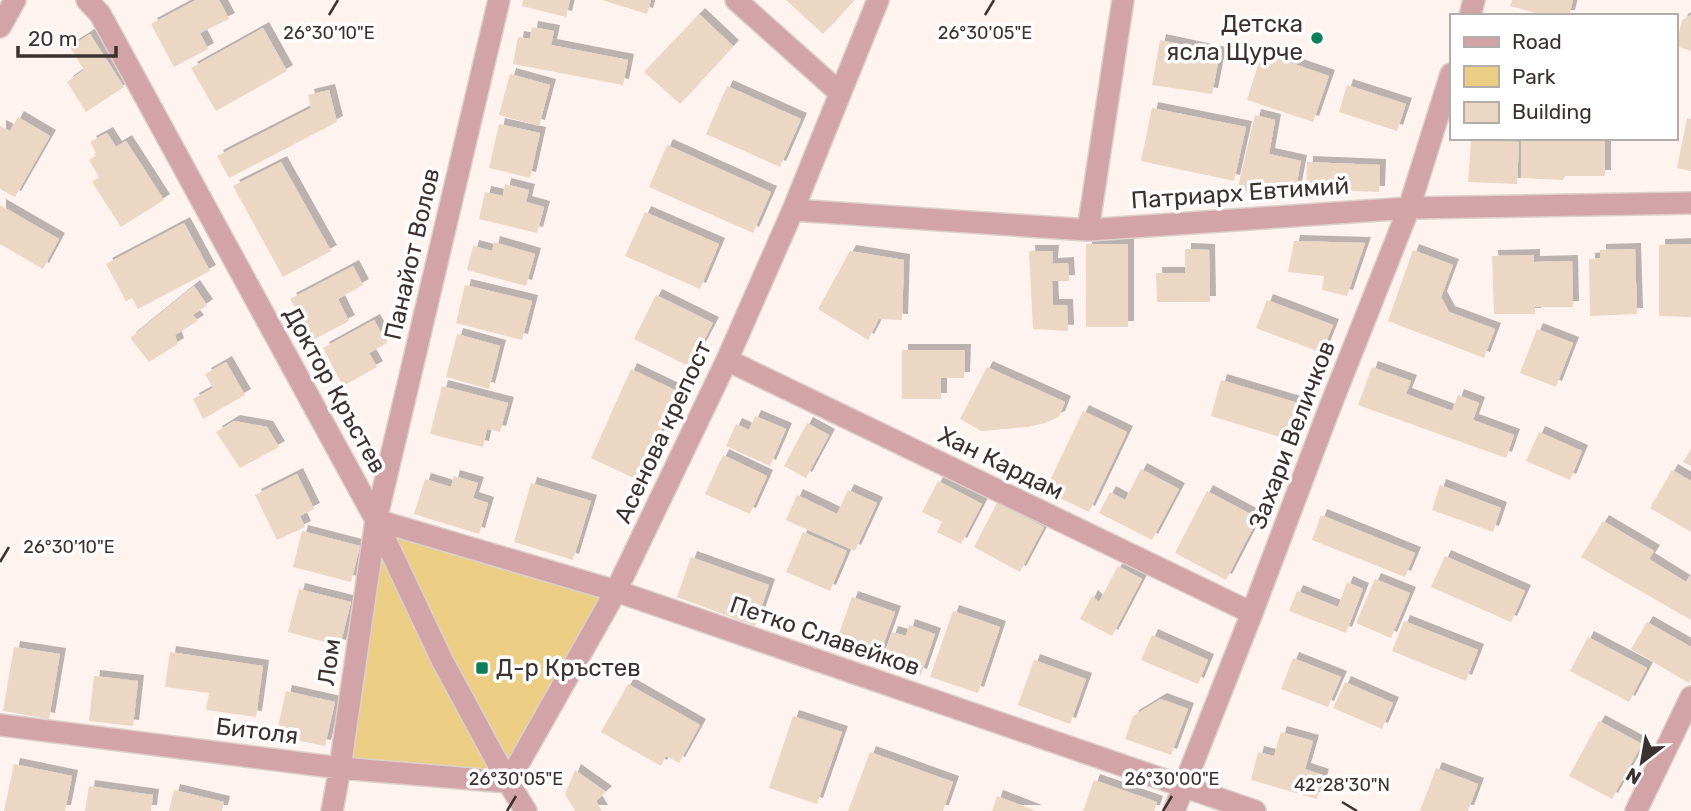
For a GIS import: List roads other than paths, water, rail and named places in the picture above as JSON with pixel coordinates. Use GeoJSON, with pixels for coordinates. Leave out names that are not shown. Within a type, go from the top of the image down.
{"type":"FeatureCollection","features":[{"type":"Feature","properties":{"kind":"street"},"geometry":{"type":"LineString","coordinates":[[0,27],[15,0]]}},
{"type":"Feature","properties":{"kind":"street","name":"Доктор Кръстев"},"geometry":{"type":"LineString","coordinates":[[87,0],[100,15],[376,520],[442,660],[526,811]]}},
{"type":"Feature","properties":{"kind":"street","name":"Панайот Волов"},"geometry":{"type":"LineString","coordinates":[[376,520],[499,0]]}},
{"type":"Feature","properties":{"kind":"street"},"geometry":{"type":"LineString","coordinates":[[736,0],[840,93]]}},
{"type":"Feature","properties":{"kind":"street","name":"Асенова крепост"},"geometry":{"type":"LineString","coordinates":[[508,782],[616,592],[727,360],[793,210],[878,0]]}},
{"type":"Feature","properties":{"kind":"street"},"geometry":{"type":"LineString","coordinates":[[1088,230],[1123,0]]}},
{"type":"Feature","properties":{"kind":"street","name":"Захари Величков"},"geometry":{"type":"LineString","coordinates":[[1174,811],[1409,208],[1450,77]]}},
{"type":"Feature","properties":{"kind":"street","name":"Патриарх Евтимий"},"geometry":{"type":"LineString","coordinates":[[793,210],[1088,230],[1409,208],[1691,203]]}},
{"type":"Feature","properties":{"kind":"street","name":"Хан Кардам"},"geometry":{"type":"LineString","coordinates":[[727,360],[1252,613]]}},
{"type":"Feature","properties":{"kind":"street","name":"Петко Славейков"},"geometry":{"type":"LineString","coordinates":[[376,520],[616,592],[1255,811]]}},
{"type":"Feature","properties":{"kind":"street","name":"Лом"},"geometry":{"type":"LineString","coordinates":[[332,811],[376,520]]}},
{"type":"Feature","properties":{"kind":"street"},"geometry":{"type":"LineString","coordinates":[[1636,811],[1691,697]]}},
{"type":"Feature","properties":{"kind":"street","name":"Битоля"},"geometry":{"type":"LineString","coordinates":[[0,725],[340,768],[508,782]]}},
{"type":"Feature","properties":{"kind":"place","name":"Детска ясла Щурче"},"geometry":{"type":"Point","coordinates":[1317,38]}},
{"type":"Feature","properties":{"kind":"place","name":"Д-р Кръстев"},"geometry":{"type":"Point","coordinates":[482,668]}}]}
